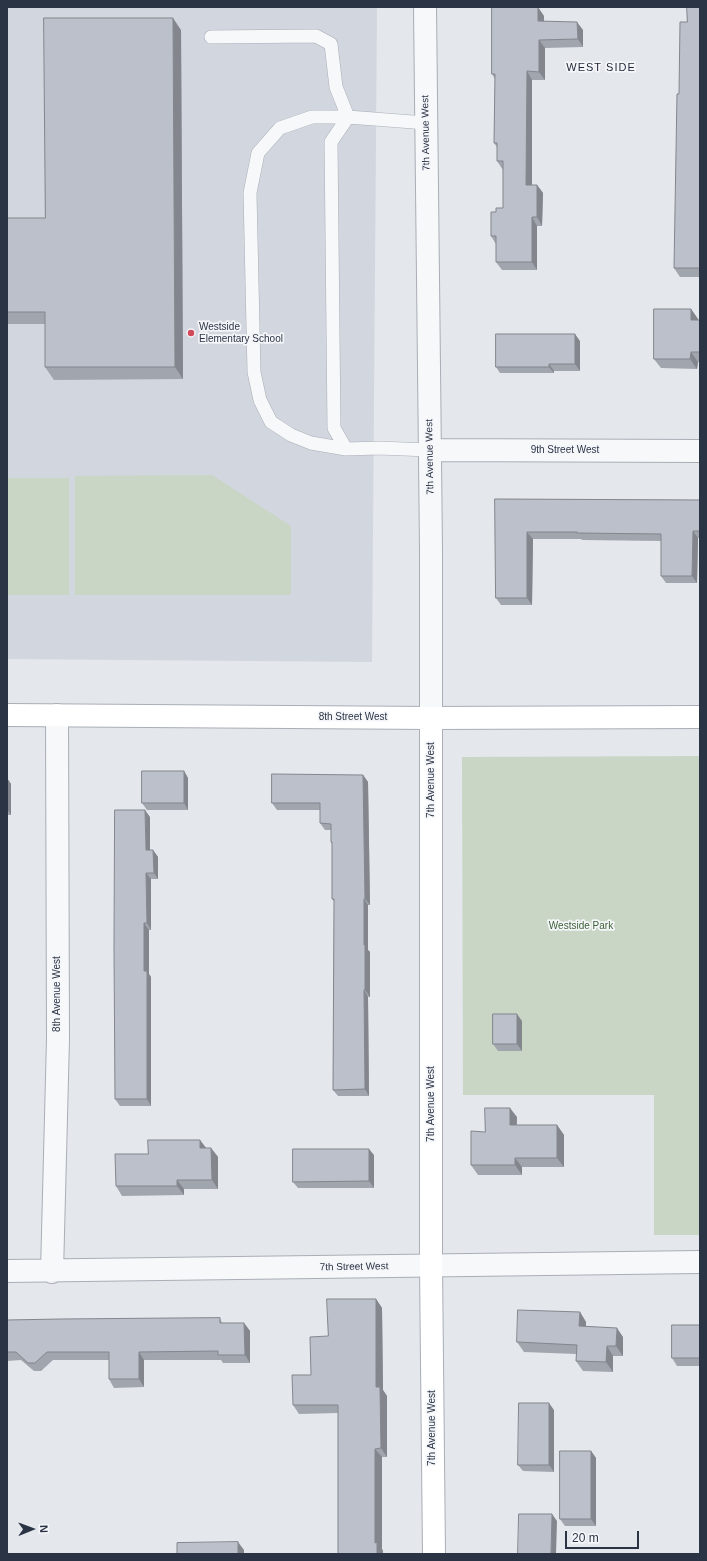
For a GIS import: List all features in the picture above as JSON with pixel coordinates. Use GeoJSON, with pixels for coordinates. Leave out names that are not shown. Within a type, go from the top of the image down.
{"type":"FeatureCollection","features":[{"type":"Feature","properties":{"kind":"street","name":"7th Avenue West"},"geometry":{"type":"LineString","coordinates":[[425,7],[431,549],[434,1554]]}},
{"type":"Feature","properties":{"kind":"street","name":"9th Street West"},"geometry":{"type":"LineString","coordinates":[[429,450],[700,451]]}},
{"type":"Feature","properties":{"kind":"street","name":"8th Street West"},"geometry":{"type":"LineString","coordinates":[[7,715],[431,718],[700,716]]}},
{"type":"Feature","properties":{"kind":"street","name":"8th Avenue West"},"geometry":{"type":"LineString","coordinates":[[52,1272],[58,1039],[57,715]]}},
{"type":"Feature","properties":{"kind":"street","name":"7th Street West"},"geometry":{"type":"LineString","coordinates":[[7,1272],[700,1262]]}},
{"type":"Feature","properties":{"kind":"lane"},"geometry":{"type":"LineString","coordinates":[[210,37],[316,36],[331,44],[336,87],[348,117]]}},
{"type":"Feature","properties":{"kind":"lane"},"geometry":{"type":"LineString","coordinates":[[426,123],[348,117],[312,117],[280,128],[258,153],[250,193],[254,372],[260,400],[271,422],[291,435],[311,444],[346,449],[379,448],[429,450]]}},
{"type":"Feature","properties":{"kind":"lane"},"geometry":{"type":"LineString","coordinates":[[346,449],[334,428],[331,142],[348,117]]}},
{"type":"Feature","properties":{"kind":"shaded area","name":"Westside Elementary School"},"geometry":{"type":"Polygon","coordinates":[[[7,7],[377,7],[372,662],[7,659],[7,7]]]}},
{"type":"Feature","properties":{"kind":"green space"},"geometry":{"type":"Polygon","coordinates":[[[212,475],[291,526],[291,595],[75,595],[75,476],[212,475]]]}},
{"type":"Feature","properties":{"kind":"green space"},"geometry":{"type":"Polygon","coordinates":[[[7,478],[69,478],[69,595],[7,595],[7,478]]]}},
{"type":"Feature","properties":{"kind":"green space","name":"Westside Park"},"geometry":{"type":"Polygon","coordinates":[[[700,756],[700,1235],[654,1235],[654,1095],[463,1095],[462,757],[700,756]]]}},
{"type":"Feature","properties":{"kind":"building"},"geometry":{"type":"Polygon","coordinates":[[[492,7],[538,7],[538,21],[577,22],[578,39],[539,40],[539,72],[527,71],[526,185],[537,185],[537,217],[532,217],[532,262],[496,262],[496,236],[491,236],[491,212],[496,212],[496,208],[503,208],[503,161],[497,161],[497,143],[494,143],[495,74],[492,74],[492,7]]]}},
{"type":"Feature","properties":{"kind":"building"},"geometry":{"type":"Polygon","coordinates":[[[687,7],[700,7],[700,268],[674,268],[677,94],[679,94],[680,22],[687,22],[687,7]]]}},
{"type":"Feature","properties":{"kind":"building"},"geometry":{"type":"Polygon","coordinates":[[[44,18],[173,18],[175,367],[45,367],[45,312],[7,312],[7,218],[45,218],[44,18]]]}},
{"type":"Feature","properties":{"kind":"building"},"geometry":{"type":"Polygon","coordinates":[[[654,309],[691,309],[691,320],[700,320],[700,352],[691,352],[690,359],[654,359],[654,309]]]}},
{"type":"Feature","properties":{"kind":"building"},"geometry":{"type":"Polygon","coordinates":[[[496,334],[575,334],[575,364],[549,364],[549,367],[496,367],[496,334]]]}},
{"type":"Feature","properties":{"kind":"building"},"geometry":{"type":"Polygon","coordinates":[[[495,499],[700,500],[700,531],[693,531],[692,576],[661,576],[661,534],[527,532],[527,598],[496,598],[495,499]]]}},
{"type":"Feature","properties":{"kind":"building"},"geometry":{"type":"Polygon","coordinates":[[[142,771],[184,771],[184,803],[142,803],[142,771]]]}},
{"type":"Feature","properties":{"kind":"building"},"geometry":{"type":"Polygon","coordinates":[[[272,774],[363,775],[365,899],[365,1089],[333,1090],[334,899],[332,899],[331,824],[320,823],[320,803],[272,803],[272,774]]]}},
{"type":"Feature","properties":{"kind":"building"},"geometry":{"type":"Polygon","coordinates":[[[115,810],[145,810],[146,850],[153,850],[154,873],[146,873],[147,923],[144,923],[144,971],[147,971],[147,1099],[115,1099],[115,810]]]}},
{"type":"Feature","properties":{"kind":"building"},"geometry":{"type":"Polygon","coordinates":[[[493,1014],[517,1014],[517,1044],[493,1044],[493,1014]]]}},
{"type":"Feature","properties":{"kind":"building"},"geometry":{"type":"Polygon","coordinates":[[[485,1108],[510,1108],[510,1125],[557,1125],[557,1158],[515,1158],[515,1165],[471,1165],[471,1131],[485,1132],[485,1108]]]}},
{"type":"Feature","properties":{"kind":"building"},"geometry":{"type":"Polygon","coordinates":[[[148,1140],[200,1140],[200,1148],[211,1148],[212,1180],[177,1180],[177,1186],[116,1186],[115,1154],[148,1154],[148,1140]]]}},
{"type":"Feature","properties":{"kind":"building"},"geometry":{"type":"Polygon","coordinates":[[[293,1149],[369,1149],[369,1181],[293,1182],[293,1149]]]}},
{"type":"Feature","properties":{"kind":"building"},"geometry":{"type":"Polygon","coordinates":[[[327,1299],[376,1299],[376,1387],[380,1387],[381,1448],[375,1449],[375,1543],[377,1542],[377,1554],[338,1554],[338,1405],[293,1405],[292,1375],[311,1375],[310,1337],[328,1336],[327,1299]]]}},
{"type":"Feature","properties":{"kind":"building"},"geometry":{"type":"Polygon","coordinates":[[[518,1310],[580,1312],[579,1326],[617,1328],[616,1346],[607,1346],[606,1362],[576,1361],[577,1345],[517,1342],[518,1310]]]}},
{"type":"Feature","properties":{"kind":"building"},"geometry":{"type":"Polygon","coordinates":[[[220,1318],[220,1323],[244,1323],[245,1355],[218,1355],[218,1351],[139,1352],[139,1379],[109,1379],[109,1352],[47,1352],[35,1363],[28,1363],[16,1352],[7,1352],[7,1320],[220,1318]]]}},
{"type":"Feature","properties":{"kind":"building"},"geometry":{"type":"Polygon","coordinates":[[[672,1325],[700,1325],[700,1358],[672,1358],[672,1325]]]}},
{"type":"Feature","properties":{"kind":"building"},"geometry":{"type":"Polygon","coordinates":[[[519,1403],[549,1403],[549,1465],[518,1465],[519,1403]]]}},
{"type":"Feature","properties":{"kind":"building"},"geometry":{"type":"Polygon","coordinates":[[[560,1451],[591,1451],[591,1519],[560,1519],[560,1451]]]}},
{"type":"Feature","properties":{"kind":"building"},"geometry":{"type":"Polygon","coordinates":[[[519,1514],[552,1514],[551,1554],[518,1554],[519,1514]]]}},
{"type":"Feature","properties":{"kind":"building"},"geometry":{"type":"Polygon","coordinates":[[[238,1542],[238,1554],[177,1554],[177,1543],[238,1542]]]}},
{"type":"Feature","properties":{"kind":"place","name":"Westside Elementary School"},"geometry":{"type":"Point","coordinates":[191,333]}},
{"type":"Feature","properties":{"kind":"district","name":"WEST SIDE"},"geometry":{"type":"Point","coordinates":[601,68]}}]}
